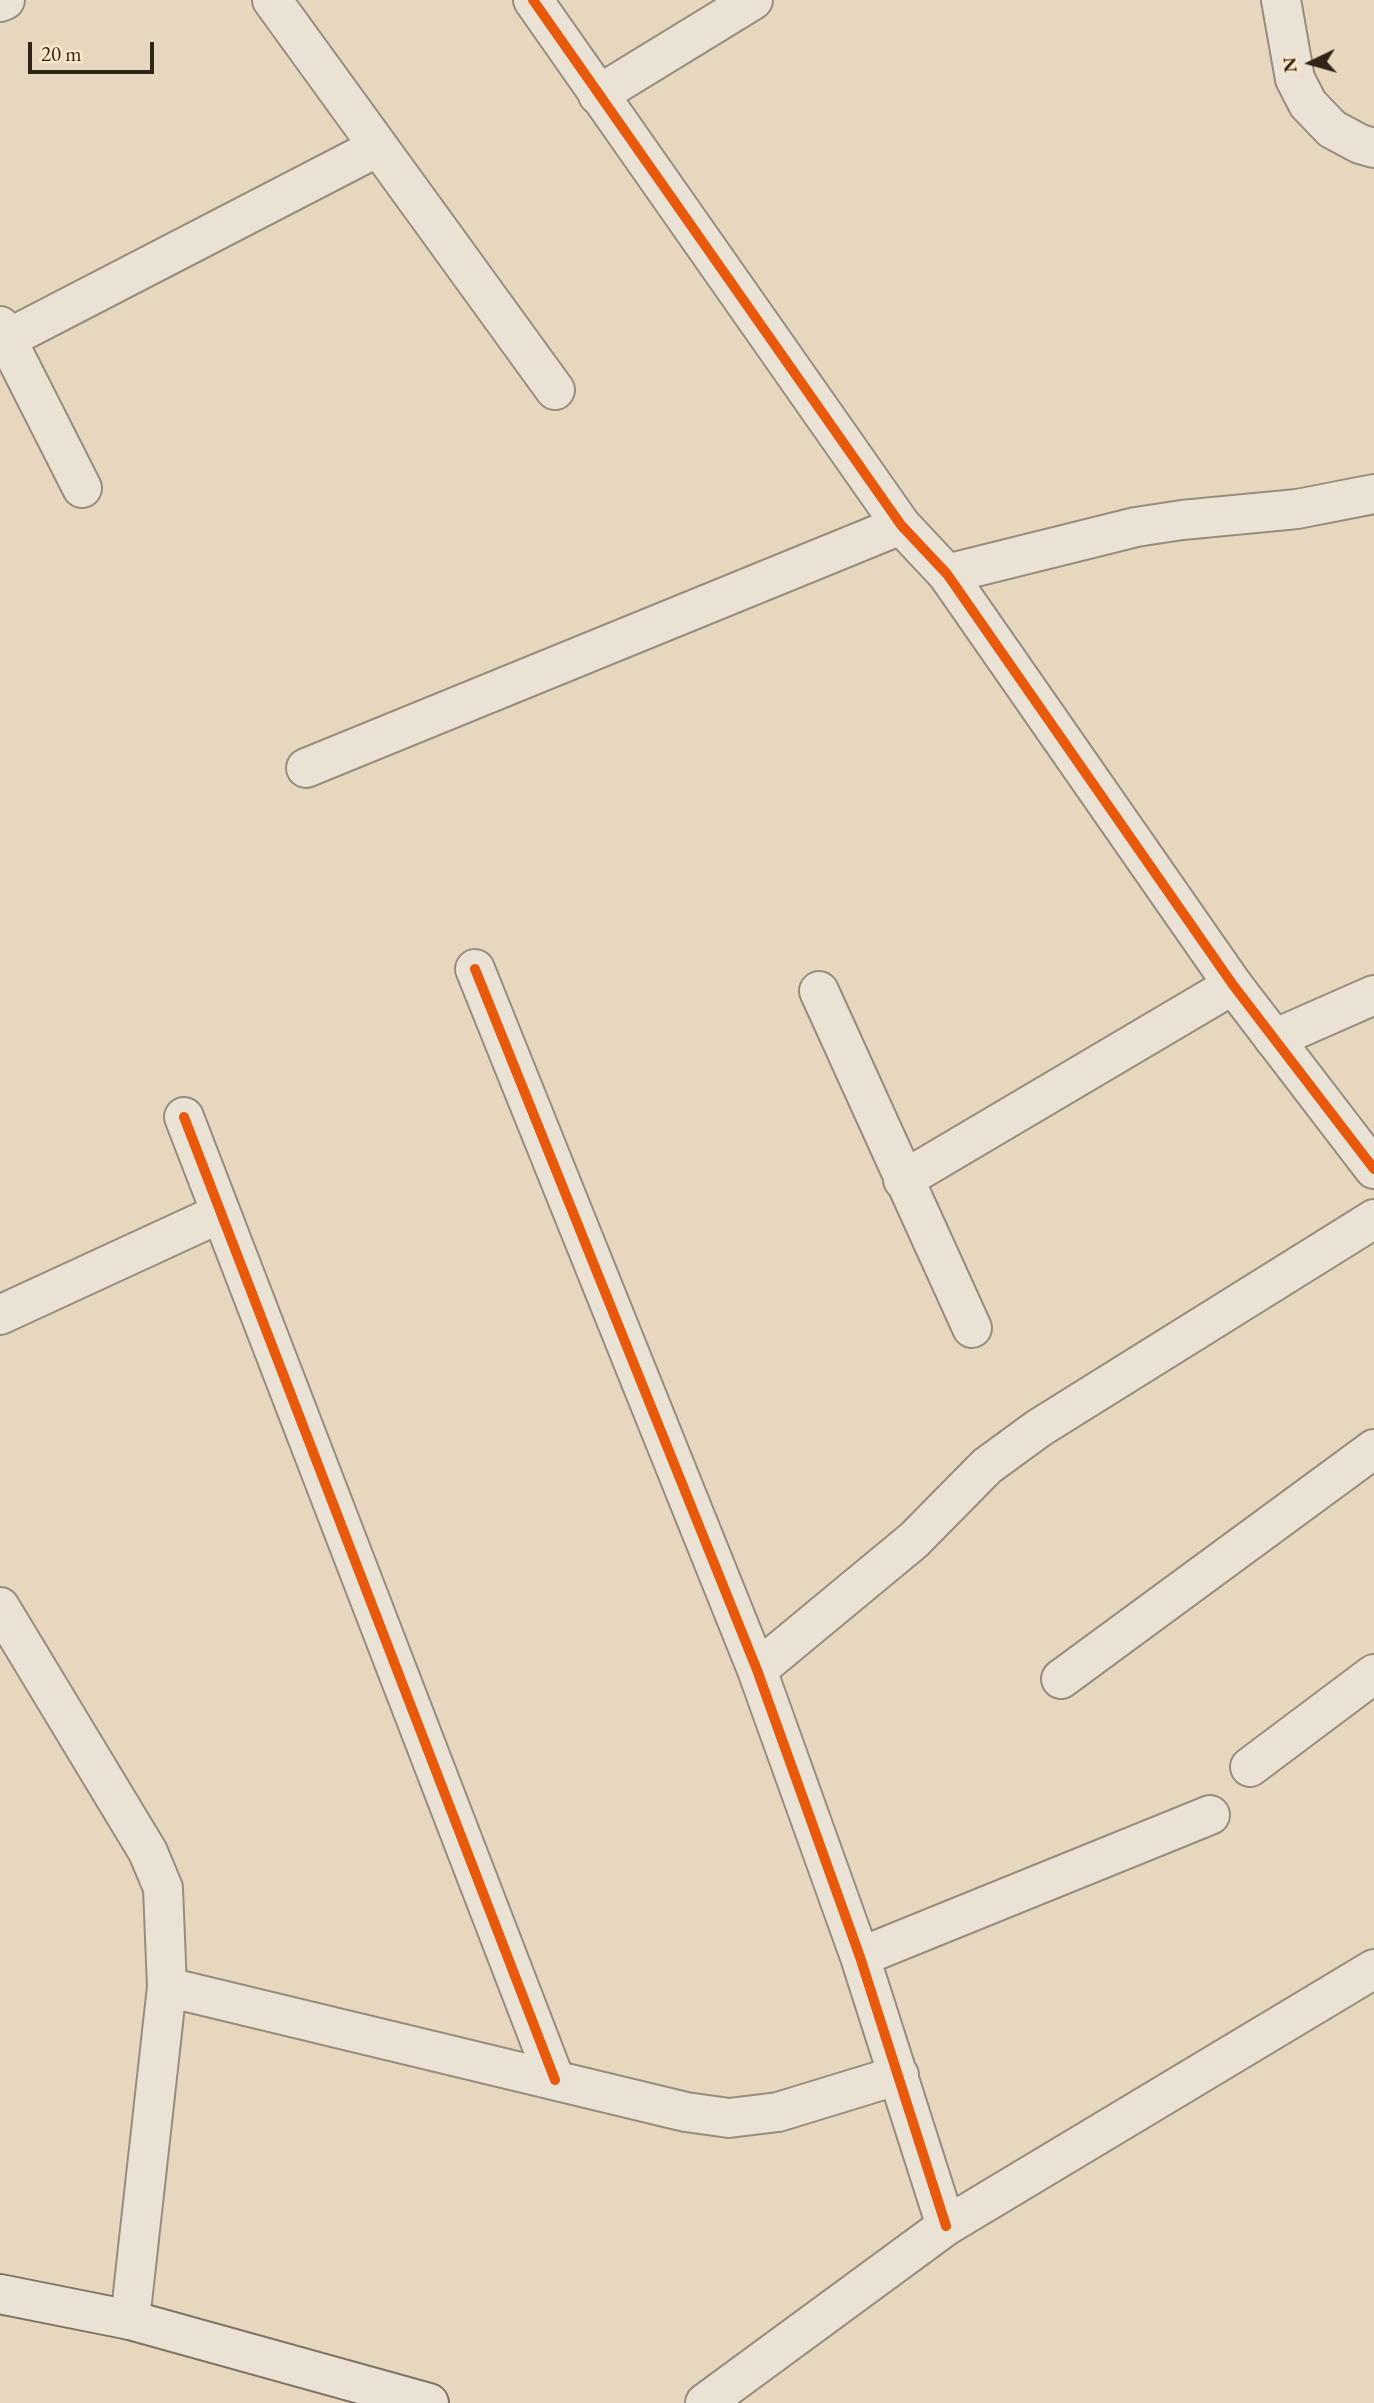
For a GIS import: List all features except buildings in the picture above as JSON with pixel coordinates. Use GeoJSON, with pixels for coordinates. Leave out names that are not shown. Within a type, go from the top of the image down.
{"type":"FeatureCollection","features":[{"type":"Feature","properties":{"kind":"street"},"geometry":{"type":"LineString","coordinates":[[272,0],[555,390]]}},
{"type":"Feature","properties":{"kind":"street"},"geometry":{"type":"LineString","coordinates":[[533,0],[901,525],[947,575],[1233,985],[1374,1169]]}},
{"type":"Feature","properties":{"kind":"street"},"geometry":{"type":"LineString","coordinates":[[598,95],[752,0]]}},
{"type":"Feature","properties":{"kind":"street"},"geometry":{"type":"LineString","coordinates":[[1281,0],[1295,79],[1308,104],[1332,129],[1360,144],[1374,148]]}},
{"type":"Feature","properties":{"kind":"street"},"geometry":{"type":"LineString","coordinates":[[82,488],[3,332],[378,147]]}},
{"type":"Feature","properties":{"kind":"street"},"geometry":{"type":"LineString","coordinates":[[947,575],[1136,527],[1297,509],[1374,494]]}},
{"type":"Feature","properties":{"kind":"street"},"geometry":{"type":"LineString","coordinates":[[306,768],[901,525]]}},
{"type":"Feature","properties":{"kind":"street"},"geometry":{"type":"LineString","coordinates":[[475,969],[757,1670],[860,1957],[946,2227]]}},
{"type":"Feature","properties":{"kind":"street"},"geometry":{"type":"LineString","coordinates":[[903,1180],[1233,985]]}},
{"type":"Feature","properties":{"kind":"street"},"geometry":{"type":"LineString","coordinates":[[819,991],[972,1328]]}},
{"type":"Feature","properties":{"kind":"street"},"geometry":{"type":"LineString","coordinates":[[1274,1039],[1374,995]]}},
{"type":"Feature","properties":{"kind":"street"},"geometry":{"type":"LineString","coordinates":[[184,1117],[555,2080]]}},
{"type":"Feature","properties":{"kind":"street"},"geometry":{"type":"LineString","coordinates":[[0,1314],[221,1213]]}},
{"type":"Feature","properties":{"kind":"street"},"geometry":{"type":"LineString","coordinates":[[757,1670],[914,1541],[997,1458],[1040,1428],[1374,1219]]}},
{"type":"Feature","properties":{"kind":"street"},"geometry":{"type":"LineString","coordinates":[[1061,1679],[1374,1449]]}},
{"type":"Feature","properties":{"kind":"street"},"geometry":{"type":"LineString","coordinates":[[0,1607],[148,1852],[163,1888],[167,1987],[130,2320]]}},
{"type":"Feature","properties":{"kind":"street"},"geometry":{"type":"LineString","coordinates":[[1250,1767],[1374,1674]]}},
{"type":"Feature","properties":{"kind":"street"},"geometry":{"type":"LineString","coordinates":[[860,1957],[1210,1815]]}},
{"type":"Feature","properties":{"kind":"street"},"geometry":{"type":"LineString","coordinates":[[705,2403],[946,2227],[1371,1985]]}},
{"type":"Feature","properties":{"kind":"street"},"geometry":{"type":"LineString","coordinates":[[167,1987],[687,2112],[729,2118],[778,2112],[899,2075]]}},
{"type":"Feature","properties":{"kind":"street"},"geometry":{"type":"LineString","coordinates":[[0,2294],[130,2320],[429,2403]]}},
{"type":"Feature","properties":{"kind":"cycle path"},"geometry":{"type":"LineString","coordinates":[[533,0],[901,525],[947,574],[1233,985],[1374,1169]]}},
{"type":"Feature","properties":{"kind":"cycle path"},"geometry":{"type":"LineString","coordinates":[[475,969],[757,1670],[860,1957],[946,2226]]}},
{"type":"Feature","properties":{"kind":"cycle path"},"geometry":{"type":"LineString","coordinates":[[184,1117],[555,2080]]}}]}
